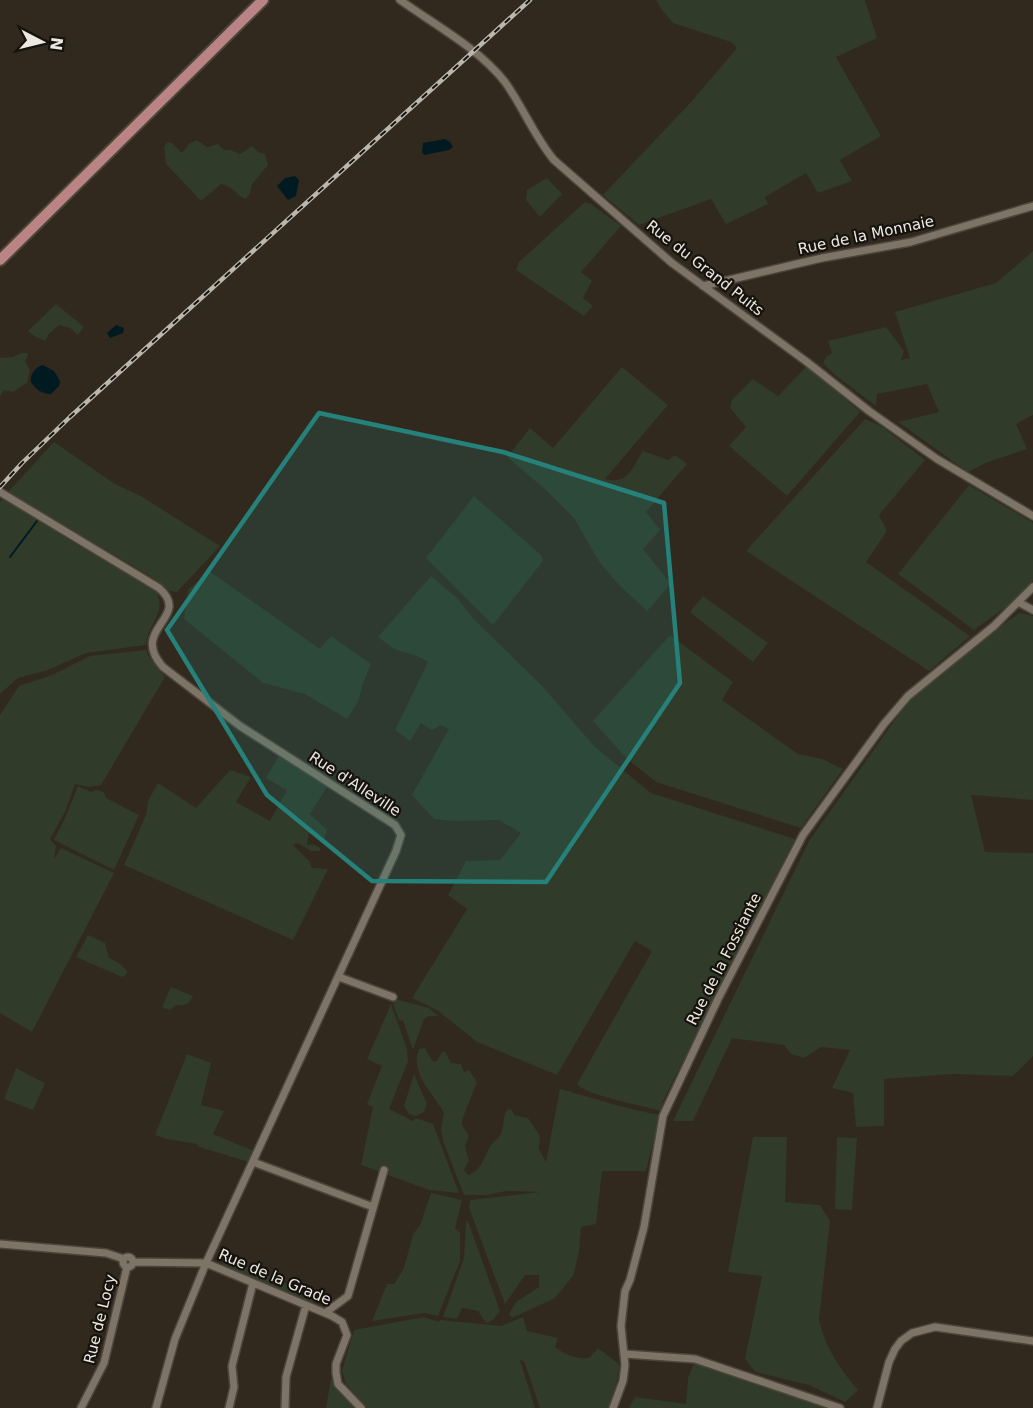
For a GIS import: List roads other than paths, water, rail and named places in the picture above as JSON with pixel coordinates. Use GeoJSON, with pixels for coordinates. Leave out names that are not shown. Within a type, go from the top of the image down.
{"type":"FeatureCollection","features":[{"type":"Feature","properties":{"kind":"main road"},"geometry":{"type":"LineString","coordinates":[[0,260],[263,0]]}},
{"type":"Feature","properties":{"kind":"street","name":"Rue du Grand Puits"},"geometry":{"type":"LineString","coordinates":[[400,0],[489,65],[512,92],[542,144],[554,160],[672,263],[904,437],[970,480],[1033,516]]}},
{"type":"Feature","properties":{"kind":"street","name":"Rue de la Monnaie"},"geometry":{"type":"LineString","coordinates":[[703,286],[822,258],[911,242],[1033,206]]}},
{"type":"Feature","properties":{"kind":"street","name":"Rue d'Alleville"},"geometry":{"type":"LineString","coordinates":[[0,492],[159,588],[168,596],[169,601],[167,615],[152,638],[151,649],[154,657],[163,667],[240,726],[400,830],[401,839],[396,851],[206,1263],[175,1340],[156,1408]]}},
{"type":"Feature","properties":{"kind":"street"},"geometry":{"type":"LineString","coordinates":[[1033,587],[1018,602],[1033,610]]}},
{"type":"Feature","properties":{"kind":"street","name":"Rue de la Fossiante"},"geometry":{"type":"LineString","coordinates":[[613,1408],[623,1381],[625,1354],[621,1326],[625,1291],[644,1227],[663,1116],[718,999],[803,835],[884,724],[908,696],[994,626],[1018,602]]}},
{"type":"Feature","properties":{"kind":"street"},"geometry":{"type":"LineString","coordinates":[[339,977],[393,997]]}},
{"type":"Feature","properties":{"kind":"street"},"geometry":{"type":"LineString","coordinates":[[253,1162],[373,1207]]}},
{"type":"Feature","properties":{"kind":"street"},"geometry":{"type":"LineString","coordinates":[[325,1313],[348,1296],[384,1170]]}},
{"type":"Feature","properties":{"kind":"street","name":"Rue de la Grade"},"geometry":{"type":"LineString","coordinates":[[0,1244],[106,1253],[124,1259],[130,1257],[130,1265],[206,1263],[325,1313],[342,1322],[346,1329],[347,1335],[336,1364],[338,1384],[361,1408]]}},
{"type":"Feature","properties":{"kind":"street","name":"Rue de Locy"},"geometry":{"type":"LineString","coordinates":[[83,1407],[99,1376],[108,1349],[130,1265]]}},
{"type":"Feature","properties":{"kind":"street"},"geometry":{"type":"LineString","coordinates":[[229,1408],[234,1387],[232,1366],[253,1283]]}},
{"type":"Feature","properties":{"kind":"street"},"geometry":{"type":"LineString","coordinates":[[285,1408],[286,1377],[306,1305]]}},
{"type":"Feature","properties":{"kind":"street"},"geometry":{"type":"LineString","coordinates":[[877,1408],[892,1356],[901,1341],[912,1333],[935,1327],[1033,1341]]}},
{"type":"Feature","properties":{"kind":"street"},"geometry":{"type":"LineString","coordinates":[[625,1354],[695,1359],[840,1408]]}},
{"type":"Feature","properties":{"kind":"water"},"geometry":{"type":"Polygon","coordinates":[[[445,139],[453,147],[449,150],[424,155],[422,152],[423,143],[445,139]]]}},
{"type":"Feature","properties":{"kind":"water"},"geometry":{"type":"Polygon","coordinates":[[[295,176],[299,180],[296,196],[288,200],[277,186],[285,178],[295,176]]]}},
{"type":"Feature","properties":{"kind":"water"},"geometry":{"type":"Polygon","coordinates":[[[116,325],[124,328],[123,333],[110,338],[107,333],[116,325]]]}},
{"type":"Feature","properties":{"kind":"water"},"geometry":{"type":"Polygon","coordinates":[[[43,365],[54,371],[60,381],[59,386],[51,394],[39,391],[31,382],[34,371],[43,365]]]}},
{"type":"Feature","properties":{"kind":"waterway"},"geometry":{"type":"LineString","coordinates":[[10,557],[37,521]]}},
{"type":"Feature","properties":{"kind":"railway"},"geometry":{"type":"LineString","coordinates":[[0,487],[70,417],[530,0]]}}]}
